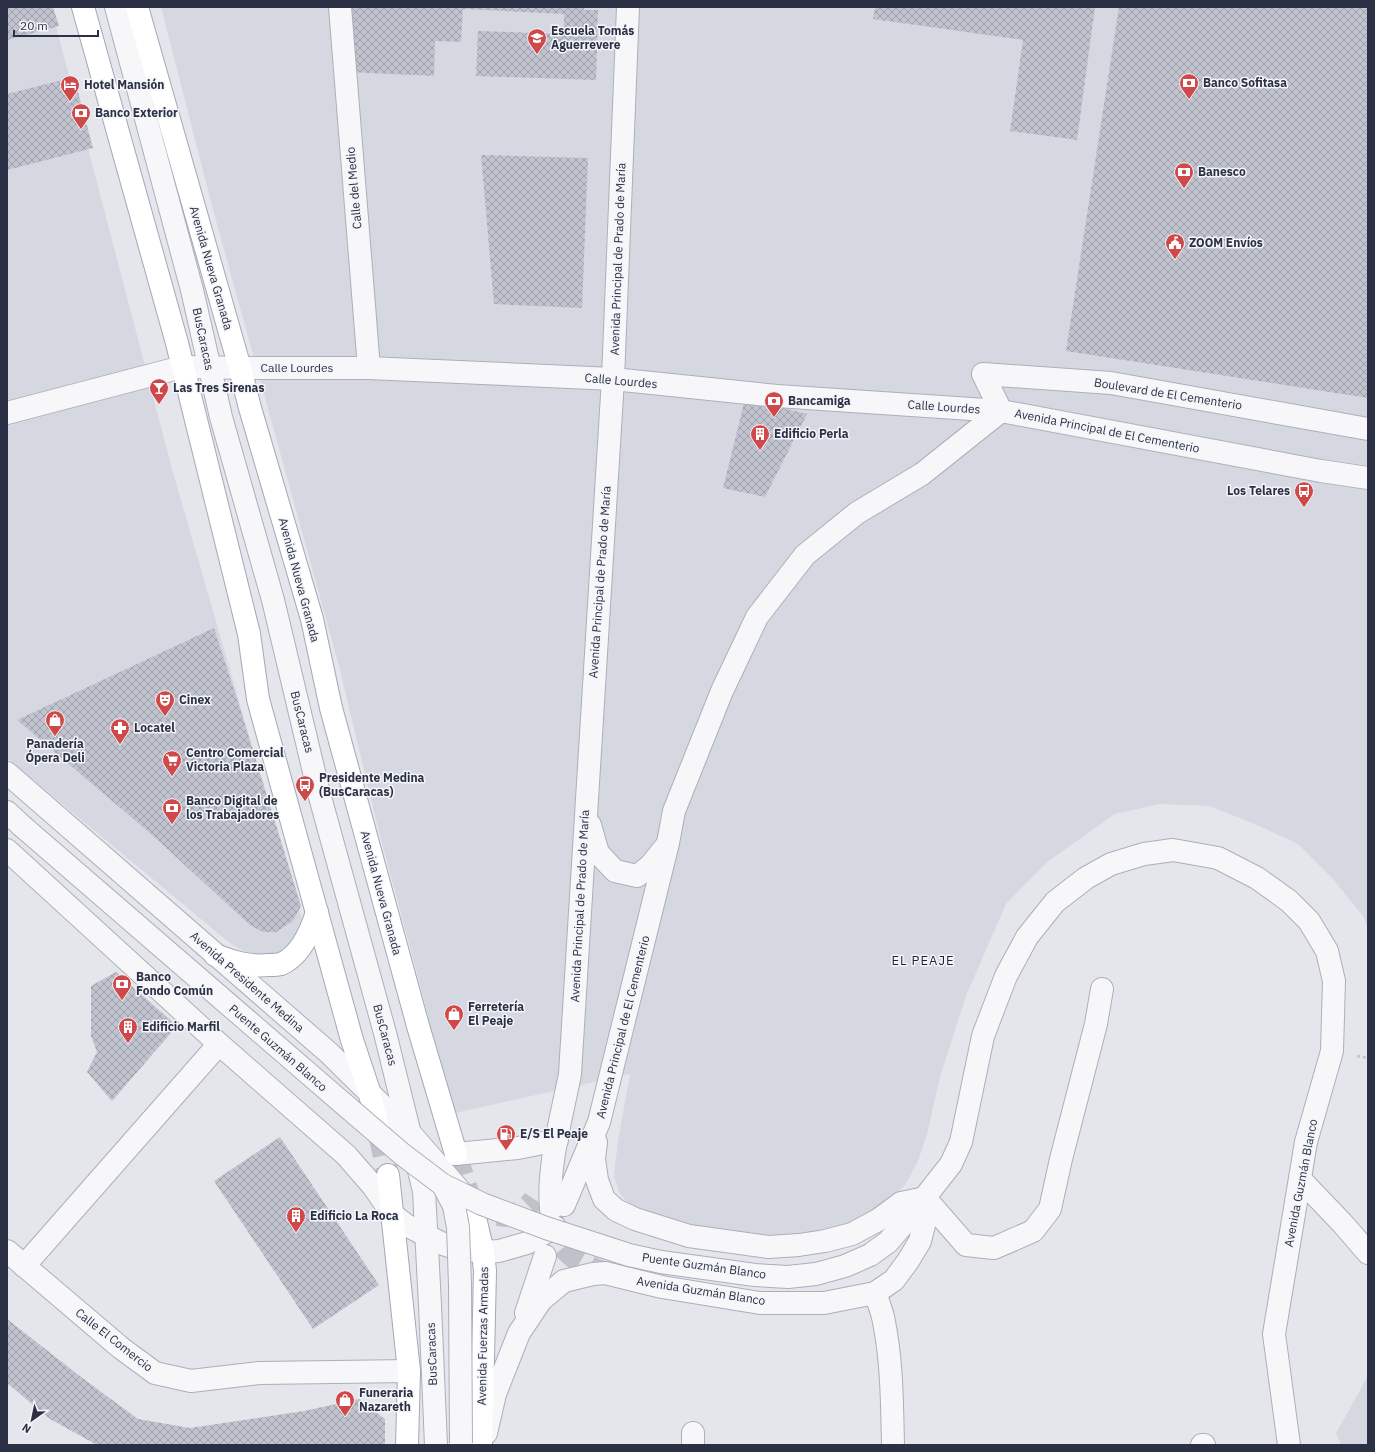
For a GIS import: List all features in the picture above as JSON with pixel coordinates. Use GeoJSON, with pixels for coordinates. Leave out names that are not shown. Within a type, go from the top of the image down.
{"type":"FeatureCollection","features":[{"type":"Feature","properties":{"kind":"main road"},"geometry":{"type":"LineString","coordinates":[[83,7],[182,367],[249,634],[258,699],[352,1040],[370,1094],[379,1134]]}},
{"type":"Feature","properties":{"kind":"main road","name":"Avenida Nueva Granada"},"geometry":{"type":"LineString","coordinates":[[137,7],[240,368],[250,408],[312,619],[331,708],[418,1026],[456,1154]]}},
{"type":"Feature","properties":{"kind":"main road"},"geometry":{"type":"LineString","coordinates":[[215,954],[233,962],[247,965],[261,966],[280,964],[297,951],[312,928],[316,912]]}},
{"type":"Feature","properties":{"kind":"main road"},"geometry":{"type":"LineString","coordinates":[[388,1175],[408,1371],[407,1445]]}},
{"type":"Feature","properties":{"kind":"main road","name":"Avenida Fuerzas Armadas"},"geometry":{"type":"LineString","coordinates":[[471,1445],[485,1271],[483,1252],[472,1205]]}},
{"type":"Feature","properties":{"kind":"street","name":"BusCaracas"},"geometry":{"type":"LineString","coordinates":[[116,7],[192,290],[221,416],[273,600],[320,797],[385,1033],[424,1191],[429,1442]]}},
{"type":"Feature","properties":{"kind":"street","name":"Calle del Medio"},"geometry":{"type":"LineString","coordinates":[[340,7],[369,368]]}},
{"type":"Feature","properties":{"kind":"street","name":"Avenida Principal de Prado de María"},"geometry":{"type":"LineString","coordinates":[[556,1148],[570,1074],[585,808],[613,379],[628,7]]}},
{"type":"Feature","properties":{"kind":"street","name":"Calle Lourdes"},"geometry":{"type":"LineString","coordinates":[[182,367],[369,368],[613,379],[777,396],[1001,411]]}},
{"type":"Feature","properties":{"kind":"street"},"geometry":{"type":"LineString","coordinates":[[7,413],[182,367]]}},
{"type":"Feature","properties":{"kind":"street","name":"Boulevard de El Cementerio"},"geometry":{"type":"LineString","coordinates":[[1001,411],[983,374],[1111,383],[1368,429]]}},
{"type":"Feature","properties":{"kind":"street","name":"Avenida Principal de El Cementerio"},"geometry":{"type":"LineString","coordinates":[[551,1210],[599,1122],[668,843],[674,811],[722,691],[757,617],[805,555],[857,513],[922,474],[1001,411],[1321,471],[1368,478]]}},
{"type":"Feature","properties":{"kind":"street","name":"Avenida Presidente Medina"},"geometry":{"type":"LineString","coordinates":[[7,773],[329,1053],[410,1133],[472,1205]]}},
{"type":"Feature","properties":{"kind":"street","name":"Avenida Principal de El Cementerio"},"geometry":{"type":"LineString","coordinates":[[585,808],[598,853],[615,871],[637,876],[650,866],[668,843]]}},
{"type":"Feature","properties":{"kind":"street","name":"Puente Guzmán Blanco"},"geometry":{"type":"LineString","coordinates":[[14,819],[402,1154],[443,1185],[482,1204],[614,1251],[661,1262],[755,1276],[788,1277],[816,1274],[845,1266],[870,1255],[888,1242],[925,1198]]}},
{"type":"Feature","properties":{"kind":"street"},"geometry":{"type":"LineString","coordinates":[[7,850],[219,1044],[346,1155],[373,1186],[393,1214],[406,1225],[426,1236],[455,1248],[483,1252],[500,1251],[527,1243],[551,1210],[550,1196],[556,1148],[518,1148],[456,1154]]}},
{"type":"Feature","properties":{"kind":"street","name":"Avenida Guzmán Blanco"},"geometry":{"type":"LineString","coordinates":[[519,1333],[541,1300],[564,1281],[593,1274],[605,1274],[662,1287],[760,1303],[824,1303],[875,1293],[894,1280],[920,1241],[926,1217],[925,1198],[950,1164],[961,1142],[983,1036],[1006,976],[1027,937],[1055,902],[1086,878],[1111,864],[1144,854],[1173,850],[1218,858],[1257,878],[1289,901],[1309,921],[1327,951],[1334,981],[1332,1051],[1306,1142],[1274,1334],[1289,1445]]}},
{"type":"Feature","properties":{"kind":"street"},"geometry":{"type":"LineString","coordinates":[[599,1122],[594,1159],[597,1180],[604,1199],[616,1210],[635,1219],[689,1236],[769,1246],[799,1245],[825,1241],[852,1234],[878,1220],[901,1203],[925,1198],[966,1244],[994,1248],[1033,1231],[1050,1209],[1061,1159],[1096,1024],[1102,989]]}},
{"type":"Feature","properties":{"kind":"street"},"geometry":{"type":"LineString","coordinates":[[24,1266],[219,1044]]}},
{"type":"Feature","properties":{"kind":"street"},"geometry":{"type":"LineString","coordinates":[[1300,1179],[1343,1224],[1368,1253]]}},
{"type":"Feature","properties":{"kind":"street","name":"Puente Guzmán Blanco"},"geometry":{"type":"LineString","coordinates":[[443,1185],[454,1206],[458,1227],[460,1285],[471,1445]]}},
{"type":"Feature","properties":{"kind":"street","name":"Calle El Comercio"},"geometry":{"type":"LineString","coordinates":[[7,1251],[121,1348],[155,1373],[190,1381],[258,1373],[408,1371]]}},
{"type":"Feature","properties":{"kind":"street"},"geometry":{"type":"LineString","coordinates":[[429,1442],[454,1436],[471,1445],[495,1394],[519,1333],[545,1256]]}},
{"type":"Feature","properties":{"kind":"street"},"geometry":{"type":"LineString","coordinates":[[875,1293],[883,1315],[889,1352],[892,1391],[893,1445]]}},
{"type":"Feature","properties":{"kind":"shaded area"},"geometry":{"type":"Polygon","coordinates":[[[7,7],[51,7],[172,469],[302,919],[304,932],[287,952],[268,957],[249,954],[231,944],[7,758],[7,7]]]}},
{"type":"Feature","properties":{"kind":"shaded area"},"geometry":{"type":"Polygon","coordinates":[[[161,7],[1368,7],[1368,928],[1363,916],[1333,879],[1298,844],[1255,824],[1209,806],[1159,804],[1115,814],[1047,862],[1006,904],[966,996],[940,1077],[927,1134],[918,1161],[905,1185],[872,1218],[831,1237],[747,1244],[634,1211],[619,1192],[614,1176],[618,1141],[630,1074],[451,1114],[424,1000],[376,820],[339,666],[212,206],[161,7]]]}},
{"type":"Feature","properties":{"kind":"shaded area"},"geometry":{"type":"Polygon","coordinates":[[[1368,1376],[1368,1445],[1341,1445],[1336,1433],[1368,1376]]]}},
{"type":"Feature","properties":{"kind":"building"},"geometry":{"type":"Polygon","coordinates":[[[7,7],[53,7],[59,26],[7,40],[7,7]]]}},
{"type":"Feature","properties":{"kind":"building"},"geometry":{"type":"Polygon","coordinates":[[[352,7],[584,7],[584,10],[598,10],[596,80],[476,76],[478,31],[564,34],[564,14],[463,9],[461,42],[435,41],[434,76],[349,72],[352,7]]]}},
{"type":"Feature","properties":{"kind":"building"},"geometry":{"type":"Polygon","coordinates":[[[875,7],[1095,7],[1077,140],[1010,131],[1023,40],[873,19],[875,7]]]}},
{"type":"Feature","properties":{"kind":"building"},"geometry":{"type":"Polygon","coordinates":[[[1119,7],[1368,7],[1368,398],[1066,351],[1119,7]]]}},
{"type":"Feature","properties":{"kind":"building"},"geometry":{"type":"Polygon","coordinates":[[[74,77],[93,148],[7,170],[7,94],[74,77]]]}},
{"type":"Feature","properties":{"kind":"building"},"geometry":{"type":"Polygon","coordinates":[[[481,155],[588,158],[582,308],[494,304],[481,155]]]}},
{"type":"Feature","properties":{"kind":"building","name":"Edificio Perla"},"geometry":{"type":"Polygon","coordinates":[[[745,399],[807,414],[765,497],[723,488],[745,399]]]}},
{"type":"Feature","properties":{"kind":"building","name":"Centro Comercial Victoria Plaza"},"geometry":{"type":"Polygon","coordinates":[[[214,628],[301,906],[293,921],[276,932],[263,932],[250,925],[151,834],[17,720],[214,628]]]}},
{"type":"Feature","properties":{"kind":"building","name":"Edificio Marfil"},"geometry":{"type":"Polygon","coordinates":[[[116,972],[177,1026],[112,1101],[87,1072],[97,1052],[91,1036],[91,986],[116,972]]]}},
{"type":"Feature","properties":{"kind":"building","name":"Edificio La Roca"},"geometry":{"type":"Polygon","coordinates":[[[280,1137],[379,1285],[313,1329],[214,1181],[280,1137]]]}},
{"type":"Feature","properties":{"kind":"building"},"geometry":{"type":"Polygon","coordinates":[[[7,1319],[81,1377],[138,1419],[190,1428],[304,1411],[359,1399],[385,1419],[385,1445],[97,1445],[50,1419],[7,1383],[7,1319]]]}},
{"type":"Feature","properties":{"kind":"tunnel"},"geometry":{"type":"LineString","coordinates":[[379,1134],[388,1175]]}},
{"type":"Feature","properties":{"kind":"tunnel"},"geometry":{"type":"LineString","coordinates":[[456,1154],[472,1205]]}},
{"type":"Feature","properties":{"kind":"tunnel"},"geometry":{"type":"LineString","coordinates":[[498,1215],[503,1216],[518,1213],[527,1207],[534,1199]]}},
{"type":"Feature","properties":{"kind":"tunnel"},"geometry":{"type":"LineString","coordinates":[[552,1217],[558,1238],[566,1251],[584,1264],[605,1273]]}},
{"type":"Feature","properties":{"kind":"place","name":"Escuela Tomás Aguerrevere"},"geometry":{"type":"Point","coordinates":[537,55]}},
{"type":"Feature","properties":{"kind":"place","name":"Banco Sofitasa"},"geometry":{"type":"Point","coordinates":[1189,100]}},
{"type":"Feature","properties":{"kind":"place","name":"Hotel Mansión"},"geometry":{"type":"Point","coordinates":[70,102]}},
{"type":"Feature","properties":{"kind":"place","name":"Banco Exterior"},"geometry":{"type":"Point","coordinates":[81,130]}},
{"type":"Feature","properties":{"kind":"place","name":"Banesco"},"geometry":{"type":"Point","coordinates":[1184,189]}},
{"type":"Feature","properties":{"kind":"place","name":"ZOOM Envíos"},"geometry":{"type":"Point","coordinates":[1175,260]}},
{"type":"Feature","properties":{"kind":"place","name":"Las Tres Sirenas"},"geometry":{"type":"Point","coordinates":[159,405]}},
{"type":"Feature","properties":{"kind":"place","name":"Bancamiga"},"geometry":{"type":"Point","coordinates":[774,418]}},
{"type":"Feature","properties":{"kind":"place","name":"Edificio Perla"},"geometry":{"type":"Point","coordinates":[760,451]}},
{"type":"Feature","properties":{"kind":"place","name":"Los Telares"},"geometry":{"type":"Point","coordinates":[1304,508]}},
{"type":"Feature","properties":{"kind":"place","name":"Cinex"},"geometry":{"type":"Point","coordinates":[165,717]}},
{"type":"Feature","properties":{"kind":"place","name":"Panadería Ópera Deli"},"geometry":{"type":"Point","coordinates":[55,737]}},
{"type":"Feature","properties":{"kind":"place","name":"Locatel"},"geometry":{"type":"Point","coordinates":[120,745]}},
{"type":"Feature","properties":{"kind":"place","name":"Centro Comercial Victoria Plaza"},"geometry":{"type":"Point","coordinates":[172,777]}},
{"type":"Feature","properties":{"kind":"place","name":"Presidente Medina (BusCaracas)"},"geometry":{"type":"Point","coordinates":[305,802]}},
{"type":"Feature","properties":{"kind":"place","name":"Banco Digital de los Trabajadores"},"geometry":{"type":"Point","coordinates":[172,825]}},
{"type":"Feature","properties":{"kind":"place","name":"Banco Fondo Común"},"geometry":{"type":"Point","coordinates":[122,1001]}},
{"type":"Feature","properties":{"kind":"place","name":"Ferretería El Peaje"},"geometry":{"type":"Point","coordinates":[454,1031]}},
{"type":"Feature","properties":{"kind":"place","name":"Edificio Marfil"},"geometry":{"type":"Point","coordinates":[128,1044]}},
{"type":"Feature","properties":{"kind":"place","name":"E/S El Peaje"},"geometry":{"type":"Point","coordinates":[506,1151]}},
{"type":"Feature","properties":{"kind":"place","name":"Edificio La Roca"},"geometry":{"type":"Point","coordinates":[296,1233]}},
{"type":"Feature","properties":{"kind":"place","name":"Funeraria Nazareth"},"geometry":{"type":"Point","coordinates":[345,1417]}},
{"type":"Feature","properties":{"kind":"district","name":"EL PEAJE"},"geometry":{"type":"Point","coordinates":[923,960]}}]}
